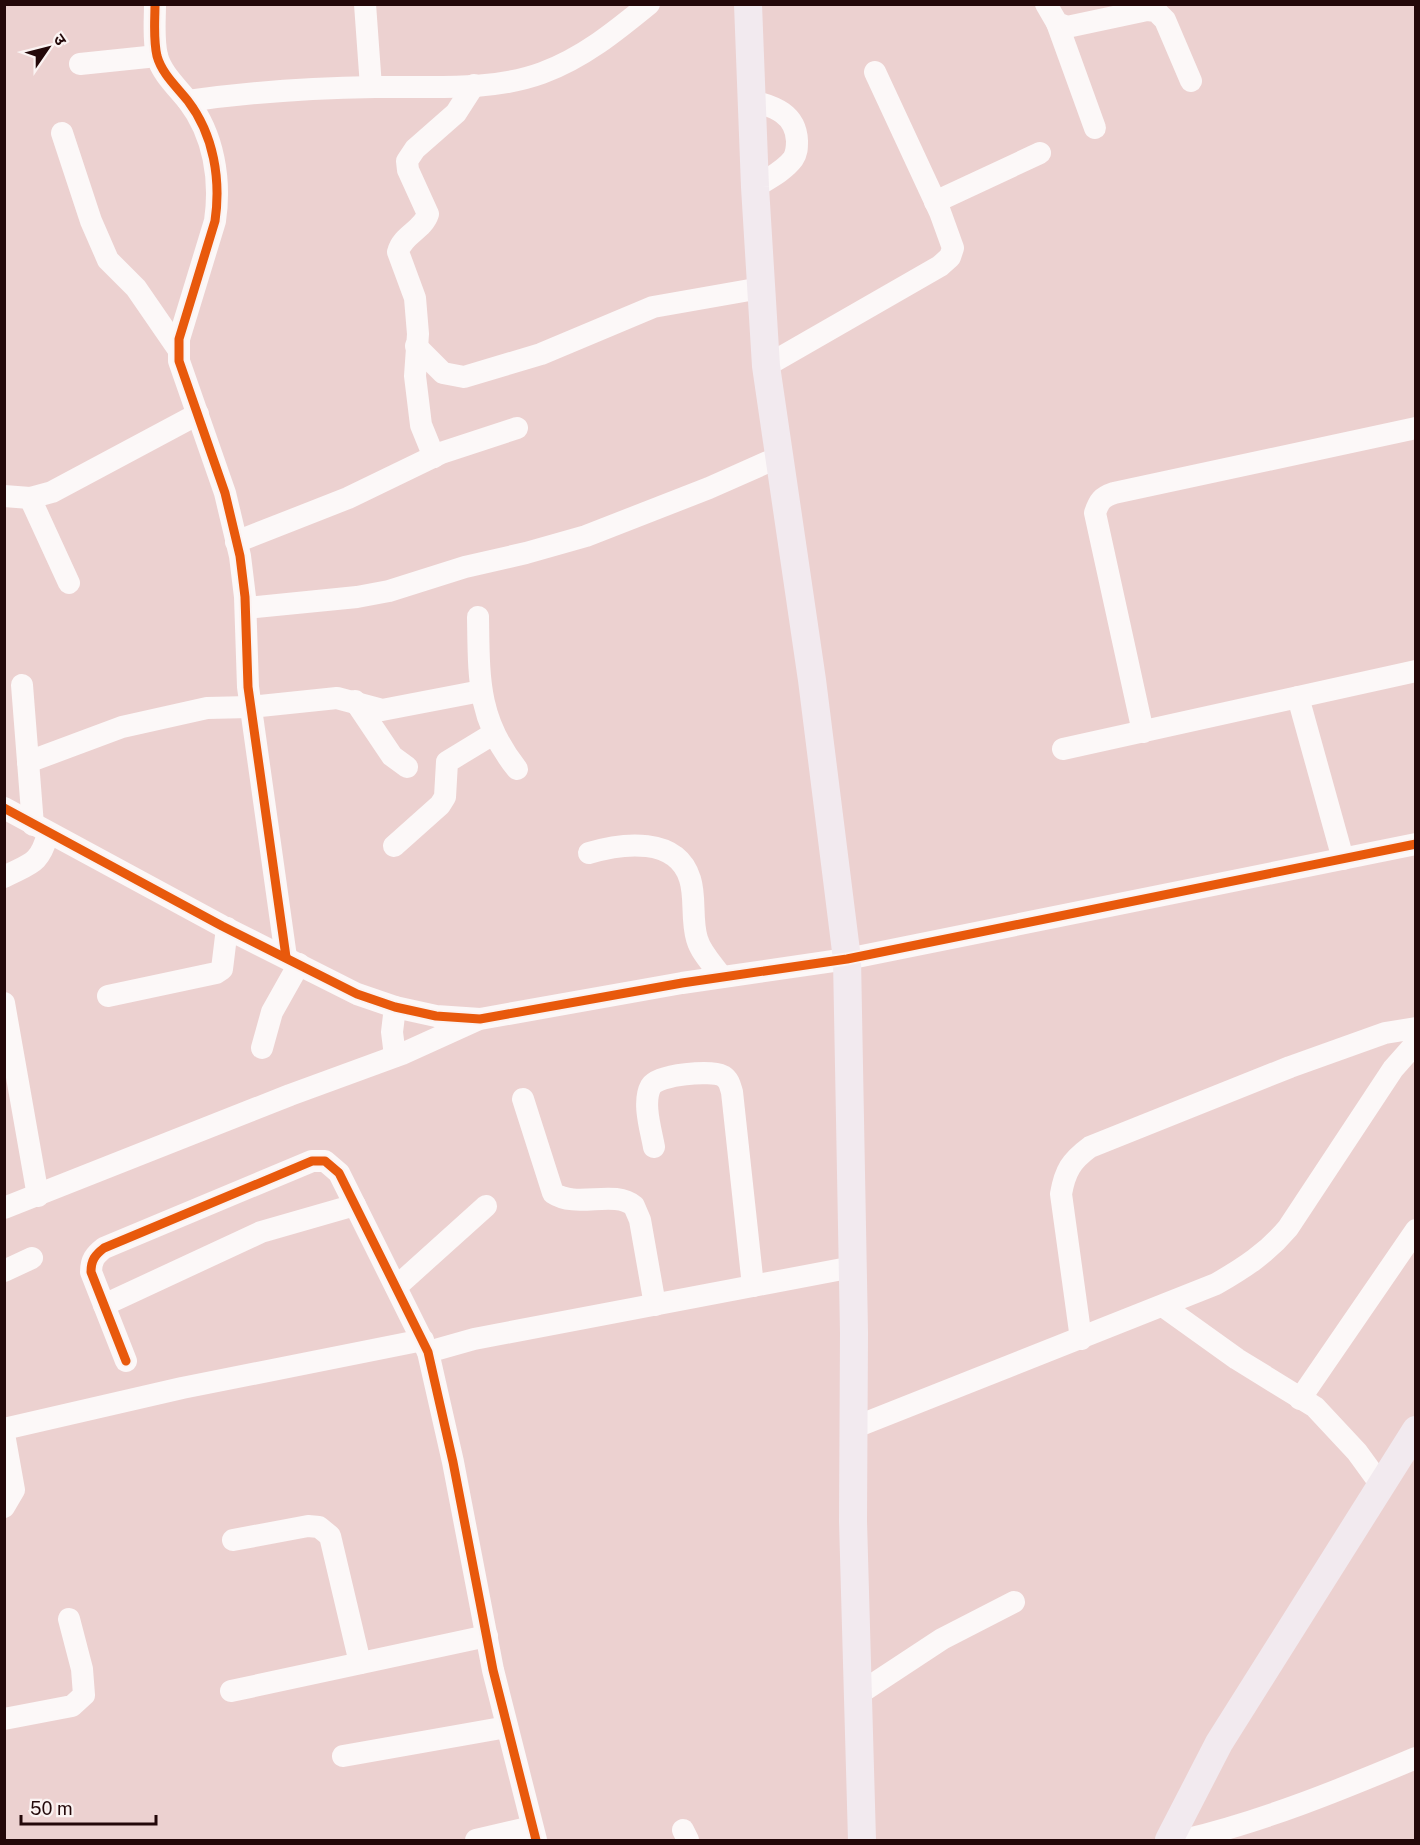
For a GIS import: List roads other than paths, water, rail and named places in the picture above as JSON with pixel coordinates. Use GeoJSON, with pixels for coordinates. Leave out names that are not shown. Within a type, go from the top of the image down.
{"type":"FeatureCollection","features":[{"type":"Feature","properties":{"kind":"main road"},"geometry":{"type":"LineString","coordinates":[[748,4],[755,187],[766,366],[812,680],[847,959],[853,1267],[853,1428],[862,1840]]}},
{"type":"Feature","properties":{"kind":"main road"},"geometry":{"type":"LineString","coordinates":[[1168,1840],[1219,1743],[1416,1430]]}},
{"type":"Feature","properties":{"kind":"street"},"geometry":{"type":"LineString","coordinates":[[155,4],[157,56],[165,74],[188,101],[208,133],[213,154],[218,201],[208,248],[178,349],[179,361],[225,494],[236,542],[246,608],[250,706],[293,961],[272,1012],[262,1048]]}},
{"type":"Feature","properties":{"kind":"street"},"geometry":{"type":"LineString","coordinates":[[364,4],[371,87]]}},
{"type":"Feature","properties":{"kind":"street"},"geometry":{"type":"LineString","coordinates":[[188,101],[251,92],[474,86],[521,79],[562,64],[595,46],[649,4]]}},
{"type":"Feature","properties":{"kind":"street"},"geometry":{"type":"LineString","coordinates":[[1052,14],[1067,27],[1147,10],[1156,11],[1165,20],[1191,81]]}},
{"type":"Feature","properties":{"kind":"street"},"geometry":{"type":"LineString","coordinates":[[1052,14],[1095,128]]}},
{"type":"Feature","properties":{"kind":"street"},"geometry":{"type":"LineString","coordinates":[[81,64],[157,56]]}},
{"type":"Feature","properties":{"kind":"street"},"geometry":{"type":"LineString","coordinates":[[766,366],[940,266],[950,257],[953,248],[951,238],[875,72]]}},
{"type":"Feature","properties":{"kind":"street"},"geometry":{"type":"LineString","coordinates":[[434,457],[421,424],[415,376],[418,319],[415,298],[398,252],[400,246],[426,220],[428,214],[406,161],[415,149],[451,118],[474,86]]}},
{"type":"Feature","properties":{"kind":"street"},"geometry":{"type":"LineString","coordinates":[[752,101],[782,111],[797,134],[797,150],[794,159],[755,187]]}},
{"type":"Feature","properties":{"kind":"street"},"geometry":{"type":"LineString","coordinates":[[62,133],[91,221],[108,260],[136,288],[178,349]]}},
{"type":"Feature","properties":{"kind":"street"},"geometry":{"type":"LineString","coordinates":[[935,201],[1040,153]]}},
{"type":"Feature","properties":{"kind":"street"},"geometry":{"type":"LineString","coordinates":[[416,346],[443,373],[464,376],[541,354],[653,307],[761,288]]}},
{"type":"Feature","properties":{"kind":"street"},"geometry":{"type":"LineString","coordinates":[[4,496],[30,498],[52,492],[198,414]]}},
{"type":"Feature","properties":{"kind":"street"},"geometry":{"type":"LineString","coordinates":[[236,542],[348,498],[434,457],[517,428]]}},
{"type":"Feature","properties":{"kind":"street"},"geometry":{"type":"LineString","coordinates":[[1143,732],[1095,513],[1098,502],[1114,493],[1416,428]]}},
{"type":"Feature","properties":{"kind":"street"},"geometry":{"type":"LineString","coordinates":[[246,608],[357,597],[389,591],[465,567],[526,553],[595,533],[709,488],[778,457]]}},
{"type":"Feature","properties":{"kind":"street"},"geometry":{"type":"LineString","coordinates":[[30,498],[69,583]]}},
{"type":"Feature","properties":{"kind":"street"},"geometry":{"type":"LineString","coordinates":[[477,617],[481,692],[493,734],[517,769]]}},
{"type":"Feature","properties":{"kind":"street"},"geometry":{"type":"LineString","coordinates":[[1063,749],[1416,671]]}},
{"type":"Feature","properties":{"kind":"street"},"geometry":{"type":"LineString","coordinates":[[4,877],[37,860],[42,854],[41,830],[28,762],[22,685]]}},
{"type":"Feature","properties":{"kind":"street"},"geometry":{"type":"LineString","coordinates":[[28,762],[155,718],[207,708],[337,698],[382,710],[481,692]]}},
{"type":"Feature","properties":{"kind":"street"},"geometry":{"type":"LineString","coordinates":[[1298,697],[1343,859]]}},
{"type":"Feature","properties":{"kind":"street"},"geometry":{"type":"LineString","coordinates":[[355,701],[392,756],[407,766]]}},
{"type":"Feature","properties":{"kind":"street"},"geometry":{"type":"LineString","coordinates":[[394,846],[440,805],[445,797],[447,762],[493,734]]}},
{"type":"Feature","properties":{"kind":"street"},"geometry":{"type":"LineString","coordinates":[[4,808],[41,830],[357,994],[395,1007],[436,1016],[480,1019]]}},
{"type":"Feature","properties":{"kind":"street"},"geometry":{"type":"LineString","coordinates":[[590,853],[614,846],[642,844],[673,856],[682,863],[691,881],[697,940],[722,977]]}},
{"type":"Feature","properties":{"kind":"street"},"geometry":{"type":"LineString","coordinates":[[4,1208],[395,1056],[480,1019],[722,977],[847,959],[1416,844]]}},
{"type":"Feature","properties":{"kind":"street"},"geometry":{"type":"LineString","coordinates":[[108,996],[216,973],[222,969],[224,963],[227,928]]}},
{"type":"Feature","properties":{"kind":"street"},"geometry":{"type":"LineString","coordinates":[[4,1003],[38,1196]]}},
{"type":"Feature","properties":{"kind":"street"},"geometry":{"type":"LineString","coordinates":[[395,1007],[392,1032],[395,1056]]}},
{"type":"Feature","properties":{"kind":"street"},"geometry":{"type":"LineString","coordinates":[[1081,1339],[1061,1194],[1065,1174],[1074,1159],[1090,1147],[1290,1067],[1385,1033],[1416,1028]]}},
{"type":"Feature","properties":{"kind":"street"},"geometry":{"type":"LineString","coordinates":[[853,1428],[1216,1284],[1270,1250],[1288,1228],[1393,1069],[1416,1043]]}},
{"type":"Feature","properties":{"kind":"street"},"geometry":{"type":"LineString","coordinates":[[654,1147],[647,1102],[650,1088],[656,1082],[663,1077],[688,1075],[721,1075],[729,1081],[753,1286]]}},
{"type":"Feature","properties":{"kind":"street"},"geometry":{"type":"LineString","coordinates":[[523,1099],[553,1193],[568,1200],[621,1200],[634,1206],[640,1220],[655,1305]]}},
{"type":"Feature","properties":{"kind":"street"},"geometry":{"type":"LineString","coordinates":[[126,1360],[91,1272],[91,1262],[104,1248],[312,1161],[325,1161],[331,1164],[339,1173],[426,1346],[453,1462],[507,1727],[534,1834],[476,1840]]}},
{"type":"Feature","properties":{"kind":"street"},"geometry":{"type":"LineString","coordinates":[[104,1305],[261,1232],[355,1205]]}},
{"type":"Feature","properties":{"kind":"street"},"geometry":{"type":"LineString","coordinates":[[396,1287],[486,1206]]}},
{"type":"Feature","properties":{"kind":"street"},"geometry":{"type":"LineString","coordinates":[[1300,1399],[1416,1230]]}},
{"type":"Feature","properties":{"kind":"street"},"geometry":{"type":"LineString","coordinates":[[4,1271],[32,1258]]}},
{"type":"Feature","properties":{"kind":"street"},"geometry":{"type":"LineString","coordinates":[[4,1429],[182,1388],[474,1339],[853,1267]]}},
{"type":"Feature","properties":{"kind":"street"},"geometry":{"type":"LineString","coordinates":[[1163,1306],[1333,1424],[1381,1485]]}},
{"type":"Feature","properties":{"kind":"street"},"geometry":{"type":"LineString","coordinates":[[4,1434],[14,1478],[14,1490],[4,1507]]}},
{"type":"Feature","properties":{"kind":"street"},"geometry":{"type":"LineString","coordinates":[[233,1540],[308,1526],[325,1530],[330,1536],[360,1663]]}},
{"type":"Feature","properties":{"kind":"street"},"geometry":{"type":"LineString","coordinates":[[860,1693],[942,1639],[1014,1602]]}},
{"type":"Feature","properties":{"kind":"street"},"geometry":{"type":"LineString","coordinates":[[4,1719],[72,1707],[84,1695],[82,1669],[69,1619]]}},
{"type":"Feature","properties":{"kind":"street"},"geometry":{"type":"LineString","coordinates":[[231,1691],[487,1636]]}},
{"type":"Feature","properties":{"kind":"street"},"geometry":{"type":"LineString","coordinates":[[343,1756],[507,1727]]}},
{"type":"Feature","properties":{"kind":"street"},"geometry":{"type":"LineString","coordinates":[[1184,1840],[1257,1820],[1416,1758]]}}]}
